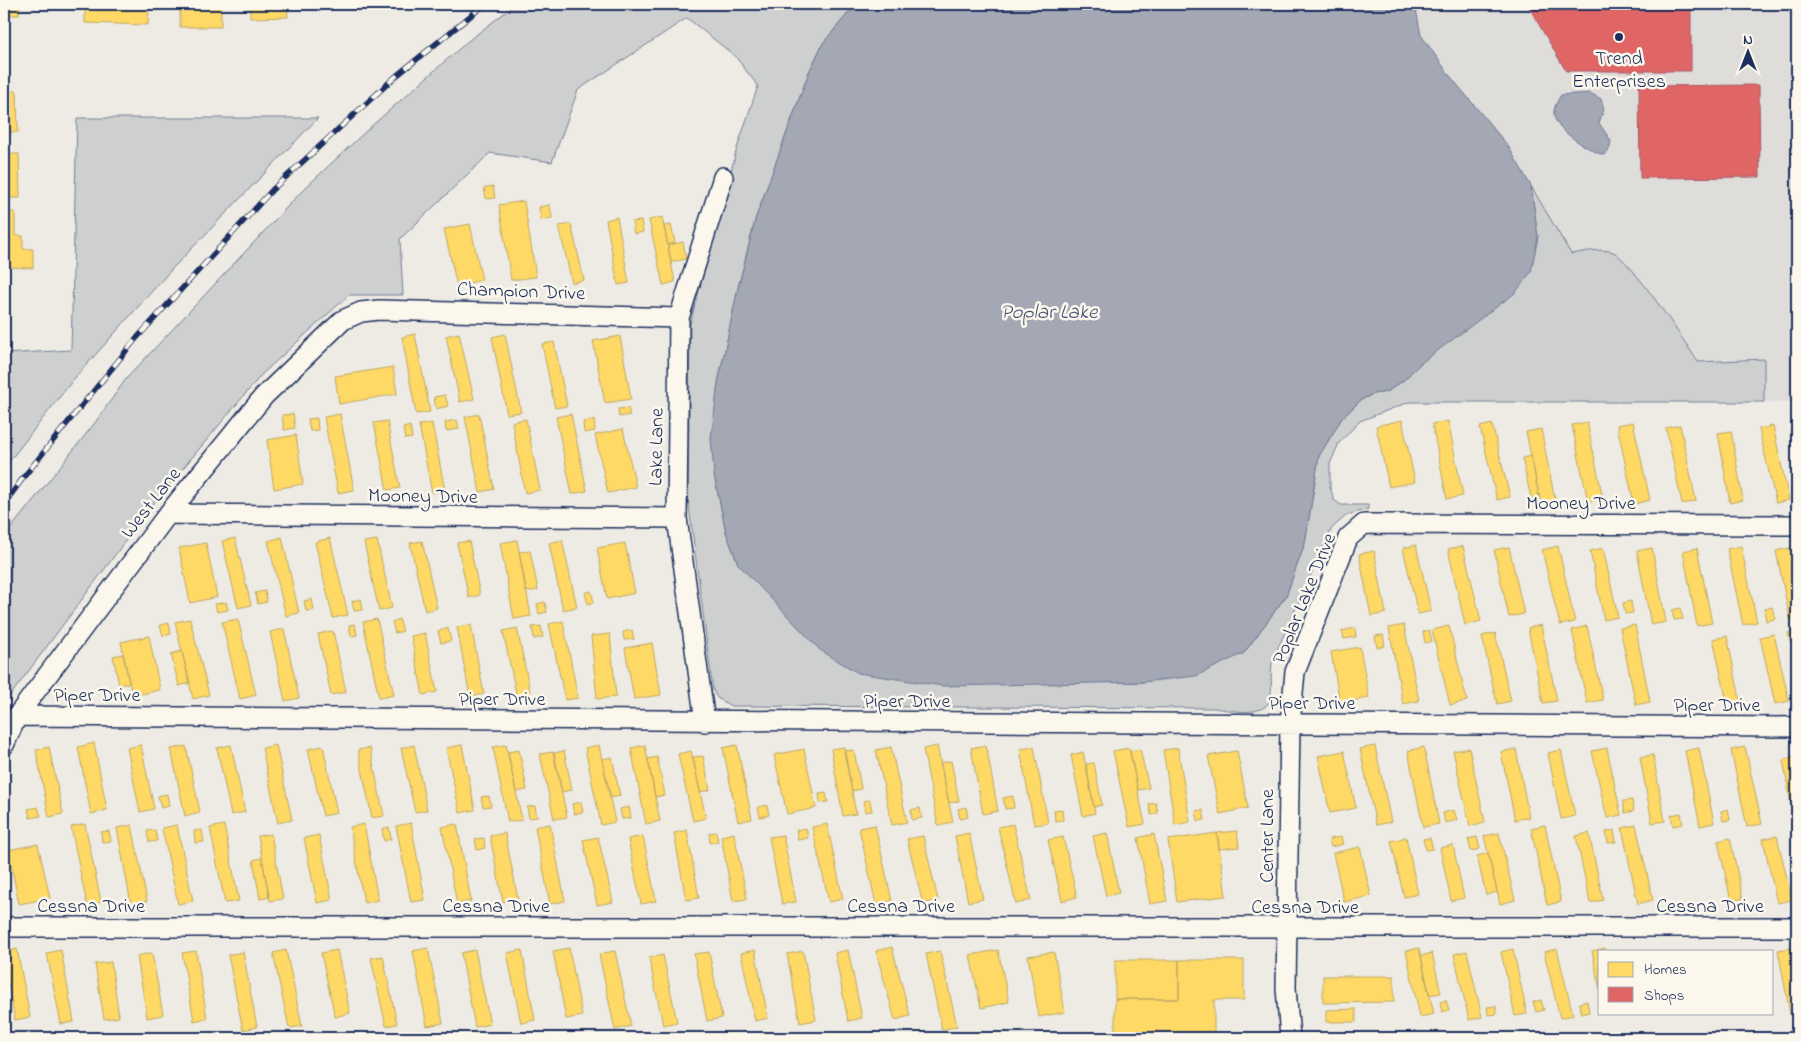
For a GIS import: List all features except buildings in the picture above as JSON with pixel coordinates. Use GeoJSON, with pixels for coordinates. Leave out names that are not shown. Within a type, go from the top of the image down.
{"type":"FeatureCollection","features":[{"type":"Feature","properties":{"kind":"street","name":"Lake Lane"},"geometry":{"type":"LineString","coordinates":[[705,722],[677,518],[679,318],[723,177]]}},
{"type":"Feature","properties":{"kind":"street","name":"Champion Drive"},"geometry":{"type":"LineString","coordinates":[[361,312],[379,310],[531,312],[679,318]]}},
{"type":"Feature","properties":{"kind":"street","name":"West Lane"},"geometry":{"type":"LineString","coordinates":[[4,745],[17,716],[168,514],[264,396],[344,320],[361,312]]}},
{"type":"Feature","properties":{"kind":"street","name":"Mooney Drive"},"geometry":{"type":"LineString","coordinates":[[168,514],[677,518]]}},
{"type":"Feature","properties":{"kind":"street","name":"Mooney Drive"},"geometry":{"type":"LineString","coordinates":[[1364,524],[1797,525]]}},
{"type":"Feature","properties":{"kind":"street","name":"Poplar Lake Drive"},"geometry":{"type":"LineString","coordinates":[[1290,724],[1295,672],[1348,538],[1364,524]]}},
{"type":"Feature","properties":{"kind":"street","name":"Piper Drive"},"geometry":{"type":"LineString","coordinates":[[17,716],[705,722],[1797,727]]}},
{"type":"Feature","properties":{"kind":"street","name":"Center Lane"},"geometry":{"type":"LineString","coordinates":[[1290,724],[1286,988],[1290,1038]]}},
{"type":"Feature","properties":{"kind":"street","name":"Cessna Drive"},"geometry":{"type":"LineString","coordinates":[[4,927],[1797,927]]}},
{"type":"Feature","properties":{"kind":"shaded area"},"geometry":{"type":"Polygon","coordinates":[[[516,4],[856,4],[823,43],[809,72],[756,217],[738,288],[718,383],[714,475],[726,532],[738,564],[1046,683],[1143,682],[1244,653],[1286,596],[1305,543],[1319,456],[1342,418],[1361,400],[1373,394],[1387,392],[1404,380],[1538,237],[1531,186],[1571,254],[1603,250],[1613,252],[1621,258],[1632,269],[1657,302],[1698,362],[1764,359],[1764,402],[1409,402],[1360,421],[1339,443],[1330,464],[1330,487],[1334,500],[1341,505],[1368,505],[1368,509],[1347,515],[1332,528],[1273,659],[1269,702],[1257,710],[1239,711],[1214,708],[731,706],[717,698],[713,690],[688,499],[690,324],[737,148],[758,86],[735,56],[687,18],[578,90],[552,162],[490,153],[400,239],[403,295],[349,295],[262,374],[153,504],[4,704],[4,537],[94,424],[126,379],[303,190],[367,130],[468,41],[516,4]]]}},
{"type":"Feature","properties":{"kind":"shaded area"},"geometry":{"type":"Polygon","coordinates":[[[1415,4],[1797,4],[1797,402],[1764,402],[1763,359],[1698,362],[1646,287],[1614,253],[1597,250],[1571,254],[1421,35],[1415,4]]]}},
{"type":"Feature","properties":{"kind":"shaded area"},"geometry":{"type":"Polygon","coordinates":[[[77,118],[318,118],[170,271],[73,380],[4,468],[4,354],[71,350],[77,118]]]}},
{"type":"Feature","properties":{"kind":"water","name":"Poplar Lake"},"geometry":{"type":"Polygon","coordinates":[[[856,4],[1415,4],[1421,35],[1450,76],[1508,146],[1531,186],[1538,237],[1531,272],[1515,293],[1421,363],[1404,380],[1387,392],[1373,394],[1361,400],[1342,418],[1319,456],[1305,543],[1286,596],[1244,653],[1196,676],[1143,682],[943,686],[858,673],[820,650],[738,564],[726,532],[714,475],[711,438],[718,383],[738,288],[756,217],[809,72],[823,43],[856,4]]]}},
{"type":"Feature","properties":{"kind":"water"},"geometry":{"type":"Polygon","coordinates":[[[1590,93],[1601,99],[1604,109],[1599,123],[1611,141],[1609,150],[1604,155],[1570,136],[1559,126],[1554,114],[1557,101],[1561,95],[1590,93]]]}},
{"type":"Feature","properties":{"kind":"railway"},"geometry":{"type":"LineString","coordinates":[[4,504],[26,474],[135,340],[273,189],[395,77],[485,4]]}},
{"type":"Feature","properties":{"kind":"place","name":"Trend Enterprises"},"geometry":{"type":"Point","coordinates":[1619,37]}}]}
